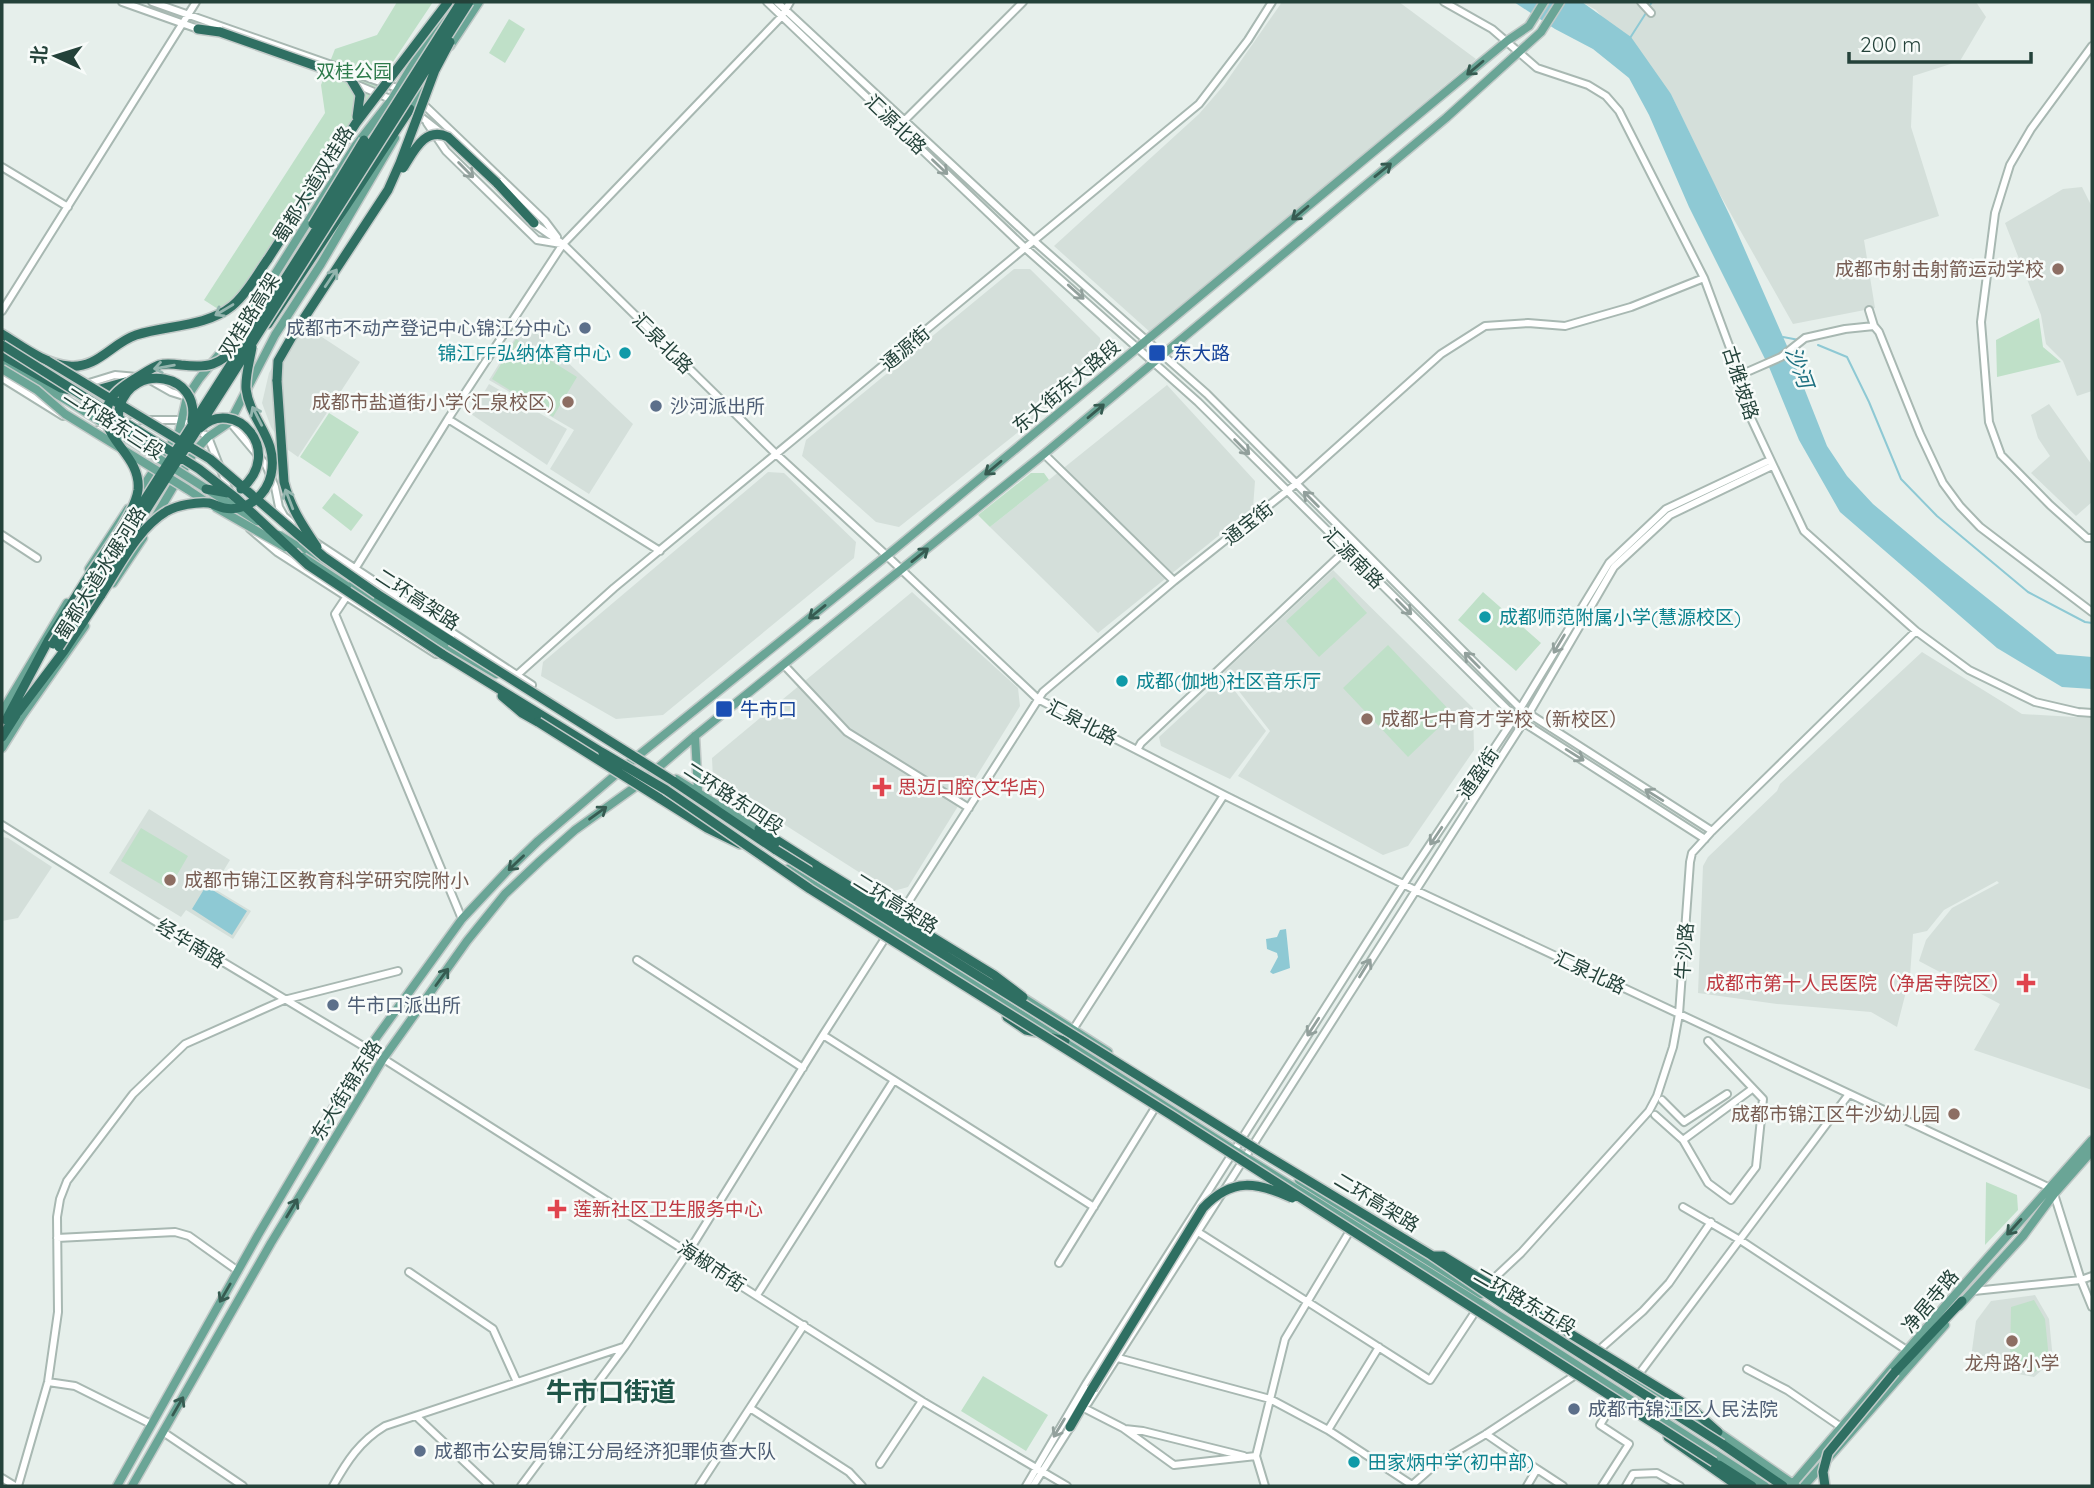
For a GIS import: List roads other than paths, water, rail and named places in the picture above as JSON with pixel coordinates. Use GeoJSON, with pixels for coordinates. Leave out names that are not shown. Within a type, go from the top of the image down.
{"type":"FeatureCollection","features":[{"type":"Feature","properties":{"kind":"highway"},"geometry":{"type":"LineString","coordinates":[[48,361],[69,366],[85,365],[134,336],[202,320],[232,306],[268,259],[356,123],[450,2]]}},
{"type":"Feature","properties":{"kind":"highway","name":"双桂路高架"},"geometry":{"type":"LineString","coordinates":[[56,645],[461,2]]}},
{"type":"Feature","properties":{"kind":"highway","name":"双桂路高架"},"geometry":{"type":"LineString","coordinates":[[250,339],[469,2]]}},
{"type":"Feature","properties":{"kind":"highway"},"geometry":{"type":"LineString","coordinates":[[388,190],[435,70],[477,2]]}},
{"type":"Feature","properties":{"kind":"highway"},"geometry":{"type":"LineString","coordinates":[[198,29],[220,32],[350,78],[360,95],[356,123]]}},
{"type":"Feature","properties":{"kind":"highway"},"geometry":{"type":"LineString","coordinates":[[3,720],[48,641],[135,504],[138,488],[136,466],[112,438],[106,424],[111,398],[131,381],[160,365],[209,366],[228,357],[274,317],[410,109]]}},
{"type":"Feature","properties":{"kind":"highway"},"geometry":{"type":"LineString","coordinates":[[324,557],[297,518],[284,482],[278,361],[293,335],[426,136],[436,133],[448,137],[497,183],[534,223]]}},
{"type":"Feature","properties":{"kind":"highway"},"geometry":{"type":"LineString","coordinates":[[228,357],[246,334],[364,140]]}},
{"type":"Feature","properties":{"kind":"highway"},"geometry":{"type":"LineString","coordinates":[[18,712],[64,651],[146,528],[159,516],[182,506],[209,503],[234,509],[261,497],[271,474],[271,444],[249,401],[246,388],[250,339],[269,294]]}},
{"type":"Feature","properties":{"kind":"highway","name":"二环高架路"},"geometry":{"type":"LineString","coordinates":[[2,334],[210,458],[324,557],[388,601],[632,755],[776,850],[1072,1030],[1256,1149],[1431,1255],[1512,1310],[1790,1486]]}},
{"type":"Feature","properties":{"kind":"highway","name":"二环高架路"},"geometry":{"type":"LineString","coordinates":[[2,347],[199,469],[236,498],[327,580],[442,654],[666,790],[810,889],[1752,1486]]}},
{"type":"Feature","properties":{"kind":"highway"},"geometry":{"type":"LineString","coordinates":[[2,355],[61,388],[86,393],[131,381]]}},
{"type":"Feature","properties":{"kind":"highway"},"geometry":{"type":"LineString","coordinates":[[142,446],[118,419],[122,401],[132,386],[142,381],[156,378],[177,383],[188,394],[194,408],[193,430]]}},
{"type":"Feature","properties":{"kind":"highway"},"geometry":{"type":"LineString","coordinates":[[193,430],[227,418],[251,432],[260,451],[255,473],[241,489],[223,493],[206,489]]}},
{"type":"Feature","properties":{"kind":"highway"},"geometry":{"type":"LineString","coordinates":[[3,720],[56,645]]}},
{"type":"Feature","properties":{"kind":"highway"},"geometry":{"type":"LineString","coordinates":[[2,737],[56,645]]}},
{"type":"Feature","properties":{"kind":"highway"},"geometry":{"type":"LineString","coordinates":[[498,692],[522,712],[707,828],[754,852]]}},
{"type":"Feature","properties":{"kind":"highway"},"geometry":{"type":"LineString","coordinates":[[759,830],[994,975],[1072,1030]]}},
{"type":"Feature","properties":{"kind":"highway"},"geometry":{"type":"LineString","coordinates":[[810,889],[833,911],[1026,1030],[1065,1041]]}},
{"type":"Feature","properties":{"kind":"highway"},"geometry":{"type":"LineString","coordinates":[[1070,1427],[1203,1208],[1214,1196],[1232,1187],[1262,1186],[1331,1217]]}},
{"type":"Feature","properties":{"kind":"highway"},"geometry":{"type":"LineString","coordinates":[[1431,1255],[1443,1256],[1690,1407],[1718,1432]]}},
{"type":"Feature","properties":{"kind":"highway"},"geometry":{"type":"LineString","coordinates":[[1825,1486],[1823,1472],[1828,1453],[1895,1372],[1962,1301]]}},
{"type":"Feature","properties":{"kind":"highway"},"geometry":{"type":"LineString","coordinates":[[1631,1408],[1661,1433],[1738,1486]]}},
{"type":"Feature","properties":{"kind":"main road","name":"蜀都大道双桂路"},"geometry":{"type":"LineString","coordinates":[[183,420],[187,397],[243,325],[356,145],[392,99],[450,2]]}},
{"type":"Feature","properties":{"kind":"main road"},"geometry":{"type":"LineString","coordinates":[[230,422],[258,364],[383,161],[416,98],[477,2]]}},
{"type":"Feature","properties":{"kind":"main road","name":"东大街东大路段"},"geometry":{"type":"LineString","coordinates":[[623,769],[887,555],[1507,41],[1529,26],[1544,2]]}},
{"type":"Feature","properties":{"kind":"main road","name":"东大街东大路段"},"geometry":{"type":"LineString","coordinates":[[658,768],[1044,454],[1446,118],[1542,32],[1560,2]]}},
{"type":"Feature","properties":{"kind":"main road"},"geometry":{"type":"LineString","coordinates":[[364,140],[392,99]]}},
{"type":"Feature","properties":{"kind":"main road"},"geometry":{"type":"LineString","coordinates":[[229,344],[258,364]]}},
{"type":"Feature","properties":{"kind":"main road","name":"二环路东三段"},"geometry":{"type":"LineString","coordinates":[[2,362],[142,446],[206,489]]}},
{"type":"Feature","properties":{"kind":"main road","name":"二环路东三段"},"geometry":{"type":"LineString","coordinates":[[2,369],[37,390],[65,414],[209,503]]}},
{"type":"Feature","properties":{"kind":"main road","name":"蜀都大道水碾河路"},"geometry":{"type":"LineString","coordinates":[[3,720],[50,629],[179,432],[183,420]]}},
{"type":"Feature","properties":{"kind":"main road","name":"蜀都大道水碾河路"},"geometry":{"type":"LineString","coordinates":[[2,748],[68,653],[147,531],[194,452],[208,437],[230,422]]}},
{"type":"Feature","properties":{"kind":"main road","name":"二环路东四段"},"geometry":{"type":"LineString","coordinates":[[206,489],[295,545],[498,692],[1158,1101],[1237,1146]]}},
{"type":"Feature","properties":{"kind":"main road","name":"二环路东四段"},"geometry":{"type":"LineString","coordinates":[[209,503],[234,520],[315,564],[402,623],[537,699],[634,759],[658,768],[698,791],[759,830],[772,842],[1072,1030],[1237,1146]]}},
{"type":"Feature","properties":{"kind":"main road"},"geometry":{"type":"LineString","coordinates":[[532,685],[537,699]]}},
{"type":"Feature","properties":{"kind":"main road"},"geometry":{"type":"LineString","coordinates":[[695,736],[698,791]]}},
{"type":"Feature","properties":{"kind":"main road","name":"东大街锦东路"},"geometry":{"type":"LineString","coordinates":[[132,1486],[271,1243],[383,1059],[467,941],[505,894],[575,830],[658,768]]}},
{"type":"Feature","properties":{"kind":"main road","name":"东大街锦东路"},"geometry":{"type":"LineString","coordinates":[[117,1486],[238,1271],[368,1049],[463,919],[538,842],[623,769]]}},
{"type":"Feature","properties":{"kind":"main road","name":"净居寺路"},"geometry":{"type":"LineString","coordinates":[[1804,1486],[1954,1314],[1962,1301],[2024,1236],[2052,1191],[2092,1140]]}},
{"type":"Feature","properties":{"kind":"main road","name":"二环路东五段"},"geometry":{"type":"LineString","coordinates":[[1237,1146],[1354,1224],[1765,1486]]}},
{"type":"Feature","properties":{"kind":"main road","name":"净居寺路"},"geometry":{"type":"LineString","coordinates":[[1790,1486],[2052,1191],[2092,1151]]}},
{"type":"Feature","properties":{"kind":"main road","name":"二环路东五段"},"geometry":{"type":"LineString","coordinates":[[1247,1153],[1479,1293],[1718,1432],[1790,1486]]}},
{"type":"Feature","properties":{"kind":"street","name":"汇泉北路"},"geometry":{"type":"LineString","coordinates":[[122,2],[364,86],[392,99],[436,127],[523,215],[563,244]]}},
{"type":"Feature","properties":{"kind":"street","name":"汇泉北路"},"geometry":{"type":"LineString","coordinates":[[152,2],[399,88],[416,98],[545,221],[563,244],[776,454],[1038,699],[1415,890],[2052,1191]]}},
{"type":"Feature","properties":{"kind":"street"},"geometry":{"type":"LineString","coordinates":[[2,311],[197,2]]}},
{"type":"Feature","properties":{"kind":"street","name":"汇源北路"},"geometry":{"type":"LineString","coordinates":[[766,2],[784,13],[905,120],[1033,240]]}},
{"type":"Feature","properties":{"kind":"street","name":"汇源北路"},"geometry":{"type":"LineString","coordinates":[[777,2],[784,13],[898,127],[1024,247]]}},
{"type":"Feature","properties":{"kind":"street"},"geometry":{"type":"LineString","coordinates":[[355,569],[448,419],[563,244],[784,13],[790,2]]}},
{"type":"Feature","properties":{"kind":"street"},"geometry":{"type":"LineString","coordinates":[[898,127],[1023,2]]}},
{"type":"Feature","properties":{"kind":"street","name":"通源街"},"geometry":{"type":"LineString","coordinates":[[517,676],[614,588],[1199,104],[1248,40],[1272,2]]}},
{"type":"Feature","properties":{"kind":"street","name":"古雅坡路"},"geometry":{"type":"LineString","coordinates":[[1444,2],[1492,29],[1536,68],[1597,90],[1619,111],[1704,278],[1740,375],[1751,416],[1804,531],[1916,631],[1969,670],[2035,702],[2092,713]]}},
{"type":"Feature","properties":{"kind":"street"},"geometry":{"type":"LineString","coordinates":[[1643,4],[1651,13]]}},
{"type":"Feature","properties":{"kind":"street"},"geometry":{"type":"LineString","coordinates":[[2092,46],[2031,129],[2010,165],[1995,213],[1981,322],[1989,422],[2001,455],[2050,505],[2087,538],[2092,538]]}},
{"type":"Feature","properties":{"kind":"street"},"geometry":{"type":"LineString","coordinates":[[423,117],[446,150],[537,240],[563,244]]}},
{"type":"Feature","properties":{"kind":"street"},"geometry":{"type":"LineString","coordinates":[[2,167],[68,207]]}},
{"type":"Feature","properties":{"kind":"street","name":"汇源南路"},"geometry":{"type":"LineString","coordinates":[[1033,240],[1207,394],[1528,715],[1712,831]]}},
{"type":"Feature","properties":{"kind":"street","name":"汇源南路"},"geometry":{"type":"LineString","coordinates":[[1024,247],[1198,402],[1515,718],[1705,839]]}},
{"type":"Feature","properties":{"kind":"street","name":"通宝街"},"geometry":{"type":"LineString","coordinates":[[521,1486],[625,1346],[688,1251],[823,1035],[1044,692],[1174,581],[1287,492],[1441,354],[1485,326],[1528,323],[1565,326],[1632,307],[1704,278]]}},
{"type":"Feature","properties":{"kind":"street"},"geometry":{"type":"LineString","coordinates":[[1869,310],[1920,434],[1943,483],[1959,506],[1980,527],[2092,612]]}},
{"type":"Feature","properties":{"kind":"street"},"geometry":{"type":"LineString","coordinates":[[1740,375],[1782,357],[1803,340],[1845,329],[1874,326]]}},
{"type":"Feature","properties":{"kind":"street"},"geometry":{"type":"LineString","coordinates":[[2,347],[58,381],[89,383],[115,375],[146,378],[171,392],[187,397]]}},
{"type":"Feature","properties":{"kind":"street"},"geometry":{"type":"LineString","coordinates":[[2,379],[87,430],[99,431],[140,420],[183,420],[208,437],[241,519],[277,552],[426,649],[461,667]]}},
{"type":"Feature","properties":{"kind":"street"},"geometry":{"type":"LineString","coordinates":[[448,419],[660,551]]}},
{"type":"Feature","properties":{"kind":"street"},"geometry":{"type":"LineString","coordinates":[[230,422],[266,465],[279,507],[285,516],[311,539],[532,685]]}},
{"type":"Feature","properties":{"kind":"street"},"geometry":{"type":"LineString","coordinates":[[1044,454],[1174,581]]}},
{"type":"Feature","properties":{"kind":"street","name":"通盈街"},"geometry":{"type":"LineString","coordinates":[[1039,1470],[1093,1373],[1404,884],[1515,718],[1609,563],[1666,509],[1771,463]]}},
{"type":"Feature","properties":{"kind":"street","name":"通盈街"},"geometry":{"type":"LineString","coordinates":[[1039,1470],[1118,1358],[1528,715],[1614,567],[1670,515],[1771,463]]}},
{"type":"Feature","properties":{"kind":"street"},"geometry":{"type":"LineString","coordinates":[[2,535],[37,558]]}},
{"type":"Feature","properties":{"kind":"street"},"geometry":{"type":"LineString","coordinates":[[1137,750],[1141,743],[1346,550]]}},
{"type":"Feature","properties":{"kind":"street"},"geometry":{"type":"LineString","coordinates":[[347,596],[335,614],[463,919]]}},
{"type":"Feature","properties":{"kind":"street","name":"牛沙路"},"geometry":{"type":"LineString","coordinates":[[1479,1293],[1521,1253],[1648,1111],[1657,1096],[1673,1047],[1679,1014],[1692,853],[1916,631]]}},
{"type":"Feature","properties":{"kind":"street"},"geometry":{"type":"LineString","coordinates":[[784,665],[847,732],[969,808]]}},
{"type":"Feature","properties":{"kind":"street"},"geometry":{"type":"LineString","coordinates":[[1072,1030],[1224,795]]}},
{"type":"Feature","properties":{"kind":"street","name":"经华南路"},"geometry":{"type":"LineString","coordinates":[[2,825],[383,1059]]}},
{"type":"Feature","properties":{"kind":"street"},"geometry":{"type":"LineString","coordinates":[[637,961],[803,1068]]}},
{"type":"Feature","properties":{"kind":"street"},"geometry":{"type":"LineString","coordinates":[[2,1478],[17,1486],[48,1382],[58,1312],[57,1217],[60,1199],[67,1181],[133,1094],[185,1044],[284,1000],[398,971]]}},
{"type":"Feature","properties":{"kind":"street"},"geometry":{"type":"LineString","coordinates":[[823,1035],[1094,1207]]}},
{"type":"Feature","properties":{"kind":"street"},"geometry":{"type":"LineString","coordinates":[[1655,1115],[1683,1140],[1707,1183],[1731,1200],[1756,1167],[1763,1099],[1708,1041]]}},
{"type":"Feature","properties":{"kind":"street","name":"海椒市街"},"geometry":{"type":"LineString","coordinates":[[383,1059],[922,1401],[1067,1486]]}},
{"type":"Feature","properties":{"kind":"street"},"geometry":{"type":"LineString","coordinates":[[757,1295],[894,1080]]}},
{"type":"Feature","properties":{"kind":"street"},"geometry":{"type":"LineString","coordinates":[[1683,1140],[1752,1089]]}},
{"type":"Feature","properties":{"kind":"street"},"geometry":{"type":"LineString","coordinates":[[1662,1100],[1684,1122],[1727,1094]]}},
{"type":"Feature","properties":{"kind":"street"},"geometry":{"type":"LineString","coordinates":[[1634,1382],[1849,1094]]}},
{"type":"Feature","properties":{"kind":"street"},"geometry":{"type":"LineString","coordinates":[[1059,1263],[1158,1101]]}},
{"type":"Feature","properties":{"kind":"street"},"geometry":{"type":"LineString","coordinates":[[2052,1191],[2092,1307]]}},
{"type":"Feature","properties":{"kind":"street"},"geometry":{"type":"LineString","coordinates":[[1683,1207],[1740,1240],[1908,1351]]}},
{"type":"Feature","properties":{"kind":"street"},"geometry":{"type":"LineString","coordinates":[[1591,1357],[1643,1311],[1669,1283],[1710,1222]]}},
{"type":"Feature","properties":{"kind":"street"},"geometry":{"type":"LineString","coordinates":[[1265,1486],[1252,1456],[1285,1339],[1354,1224]]}},
{"type":"Feature","properties":{"kind":"street"},"geometry":{"type":"LineString","coordinates":[[1198,1232],[1430,1380],[1480,1304]]}},
{"type":"Feature","properties":{"kind":"street"},"geometry":{"type":"LineString","coordinates":[[57,1238],[175,1233],[189,1236],[238,1271]]}},
{"type":"Feature","properties":{"kind":"street"},"geometry":{"type":"LineString","coordinates":[[409,1272],[493,1329],[516,1382]]}},
{"type":"Feature","properties":{"kind":"street"},"geometry":{"type":"LineString","coordinates":[[1974,1291],[2092,1276]]}},
{"type":"Feature","properties":{"kind":"street"},"geometry":{"type":"LineString","coordinates":[[699,1486],[804,1325]]}},
{"type":"Feature","properties":{"kind":"street"},"geometry":{"type":"LineString","coordinates":[[333,1486],[350,1456],[372,1434],[385,1426],[625,1346]]}},
{"type":"Feature","properties":{"kind":"street"},"geometry":{"type":"LineString","coordinates":[[1328,1430],[1379,1347]]}},
{"type":"Feature","properties":{"kind":"street"},"geometry":{"type":"LineString","coordinates":[[1118,1358],[1270,1399],[1328,1430],[1412,1486],[1437,1463],[1584,1370]]}},
{"type":"Feature","properties":{"kind":"street"},"geometry":{"type":"LineString","coordinates":[[1747,1369],[1787,1391],[1841,1427]]}},
{"type":"Feature","properties":{"kind":"street"},"geometry":{"type":"LineString","coordinates":[[48,1382],[75,1386],[151,1424]]}},
{"type":"Feature","properties":{"kind":"street"},"geometry":{"type":"LineString","coordinates":[[1602,1486],[1629,1444],[1600,1425],[1619,1392]]}},
{"type":"Feature","properties":{"kind":"street"},"geometry":{"type":"LineString","coordinates":[[880,1464],[922,1401]]}},
{"type":"Feature","properties":{"kind":"street"},"geometry":{"type":"LineString","coordinates":[[750,1408],[849,1472],[862,1486]]}},
{"type":"Feature","properties":{"kind":"street"},"geometry":{"type":"LineString","coordinates":[[1084,1408],[1123,1428],[1174,1465],[1252,1456]]}},
{"type":"Feature","properties":{"kind":"street"},"geometry":{"type":"LineString","coordinates":[[416,1416],[490,1486]]}},
{"type":"Feature","properties":{"kind":"street"},"geometry":{"type":"LineString","coordinates":[[1123,1428],[1252,1456]]}},
{"type":"Feature","properties":{"kind":"street"},"geometry":{"type":"LineString","coordinates":[[163,1432],[243,1486]]}},
{"type":"Feature","properties":{"kind":"street"},"geometry":{"type":"LineString","coordinates":[[1486,1434],[1563,1486]]}},
{"type":"Feature","properties":{"kind":"street"},"geometry":{"type":"LineString","coordinates":[[1527,1486],[1537,1469]]}},
{"type":"Feature","properties":{"kind":"street"},"geometry":{"type":"LineString","coordinates":[[1026,1486],[1039,1470]]}},
{"type":"Feature","properties":{"kind":"street"},"geometry":{"type":"LineString","coordinates":[[1034,1486],[1039,1470]]}},
{"type":"Feature","properties":{"kind":"street"},"geometry":{"type":"LineString","coordinates":[[1626,1486],[1633,1474],[1657,1473],[1680,1486]]}},
{"type":"Feature","properties":{"kind":"water"},"geometry":{"type":"Polygon","coordinates":[[[1514,2],[1582,2],[1631,37],[1671,94],[1730,216],[1791,355],[1827,446],[1847,476],[1873,504],[2057,654],[2092,657],[2092,689],[2062,687],[1997,648],[1840,512],[1799,440],[1769,367],[1689,207],[1649,115],[1629,78],[1593,49],[1555,29],[1514,2]]]}},
{"type":"Feature","properties":{"kind":"water"},"geometry":{"type":"Polygon","coordinates":[[[206,886],[247,911],[232,935],[192,909],[206,886]]]}},
{"type":"Feature","properties":{"kind":"water"},"geometry":{"type":"Polygon","coordinates":[[[1286,929],[1290,968],[1273,974],[1270,972],[1278,957],[1277,953],[1267,949],[1266,939],[1277,937],[1280,930],[1286,929]]]}},
{"type":"Feature","properties":{"kind":"waterway"},"geometry":{"type":"LineString","coordinates":[[1648,8],[1652,2]]}},
{"type":"Feature","properties":{"kind":"waterway"},"geometry":{"type":"LineString","coordinates":[[1630,38],[1646,13]]}},
{"type":"Feature","properties":{"kind":"waterway","name":"沙河"},"geometry":{"type":"LineString","coordinates":[[1783,337],[1799,340]]}},
{"type":"Feature","properties":{"kind":"waterway"},"geometry":{"type":"LineString","coordinates":[[1818,345],[1847,357],[1901,479],[1937,516],[2028,592],[2085,622],[2092,623]]}},
{"type":"Feature","properties":{"kind":"place","name":"成都市射击射箭运动学校"},"geometry":{"type":"Point","coordinates":[2058,269]}},
{"type":"Feature","properties":{"kind":"place","name":"成都市不动产登记中心锦江分中心"},"geometry":{"type":"Point","coordinates":[585,328]}},
{"type":"Feature","properties":{"kind":"place","name":"锦江FF弘纳体育中心"},"geometry":{"type":"Point","coordinates":[625,353]}},
{"type":"Feature","properties":{"kind":"place","name":"东大路"},"geometry":{"type":"Point","coordinates":[1157,353]}},
{"type":"Feature","properties":{"kind":"place","name":"成都市盐道街小学(汇泉校区)"},"geometry":{"type":"Point","coordinates":[568,402]}},
{"type":"Feature","properties":{"kind":"place","name":"沙河派出所"},"geometry":{"type":"Point","coordinates":[656,406]}},
{"type":"Feature","properties":{"kind":"place","name":"成都师范附属小学(慧源校区)"},"geometry":{"type":"Point","coordinates":[1485,617]}},
{"type":"Feature","properties":{"kind":"place","name":"成都(伽地)社区音乐厅"},"geometry":{"type":"Point","coordinates":[1122,681]}},
{"type":"Feature","properties":{"kind":"place","name":"牛市口"},"geometry":{"type":"Point","coordinates":[724,709]}},
{"type":"Feature","properties":{"kind":"place","name":"成都七中育才学校（新校区）"},"geometry":{"type":"Point","coordinates":[1367,719]}},
{"type":"Feature","properties":{"kind":"place","name":"思迈口腔(文华店)"},"geometry":{"type":"Point","coordinates":[882,787]}},
{"type":"Feature","properties":{"kind":"place","name":"成都市锦江区教育科学研究院附小"},"geometry":{"type":"Point","coordinates":[170,880]}},
{"type":"Feature","properties":{"kind":"place","name":"成都市第十人民医院（净居寺院区）"},"geometry":{"type":"Point","coordinates":[2026,983]}},
{"type":"Feature","properties":{"kind":"place","name":"牛市口派出所"},"geometry":{"type":"Point","coordinates":[333,1005]}},
{"type":"Feature","properties":{"kind":"place","name":"成都市锦江区牛沙幼儿园"},"geometry":{"type":"Point","coordinates":[1954,1114]}},
{"type":"Feature","properties":{"kind":"place","name":"莲新社区卫生服务中心"},"geometry":{"type":"Point","coordinates":[557,1209]}},
{"type":"Feature","properties":{"kind":"place","name":"龙舟路小学"},"geometry":{"type":"Point","coordinates":[2012,1341]}},
{"type":"Feature","properties":{"kind":"place","name":"成都市锦江区人民法院"},"geometry":{"type":"Point","coordinates":[1574,1409]}},
{"type":"Feature","properties":{"kind":"place","name":"成都市公安局锦江分局经济犯罪侦查大队"},"geometry":{"type":"Point","coordinates":[420,1451]}},
{"type":"Feature","properties":{"kind":"place","name":"田家炳中学(初中部)"},"geometry":{"type":"Point","coordinates":[1354,1462]}},
{"type":"Feature","properties":{"kind":"district","name":"牛市口街道"},"geometry":{"type":"Point","coordinates":[611,1391]}},
{"type":"Feature","properties":{"kind":"park label","name":"双桂公园"},"geometry":{"type":"Point","coordinates":[354,71]}}]}
